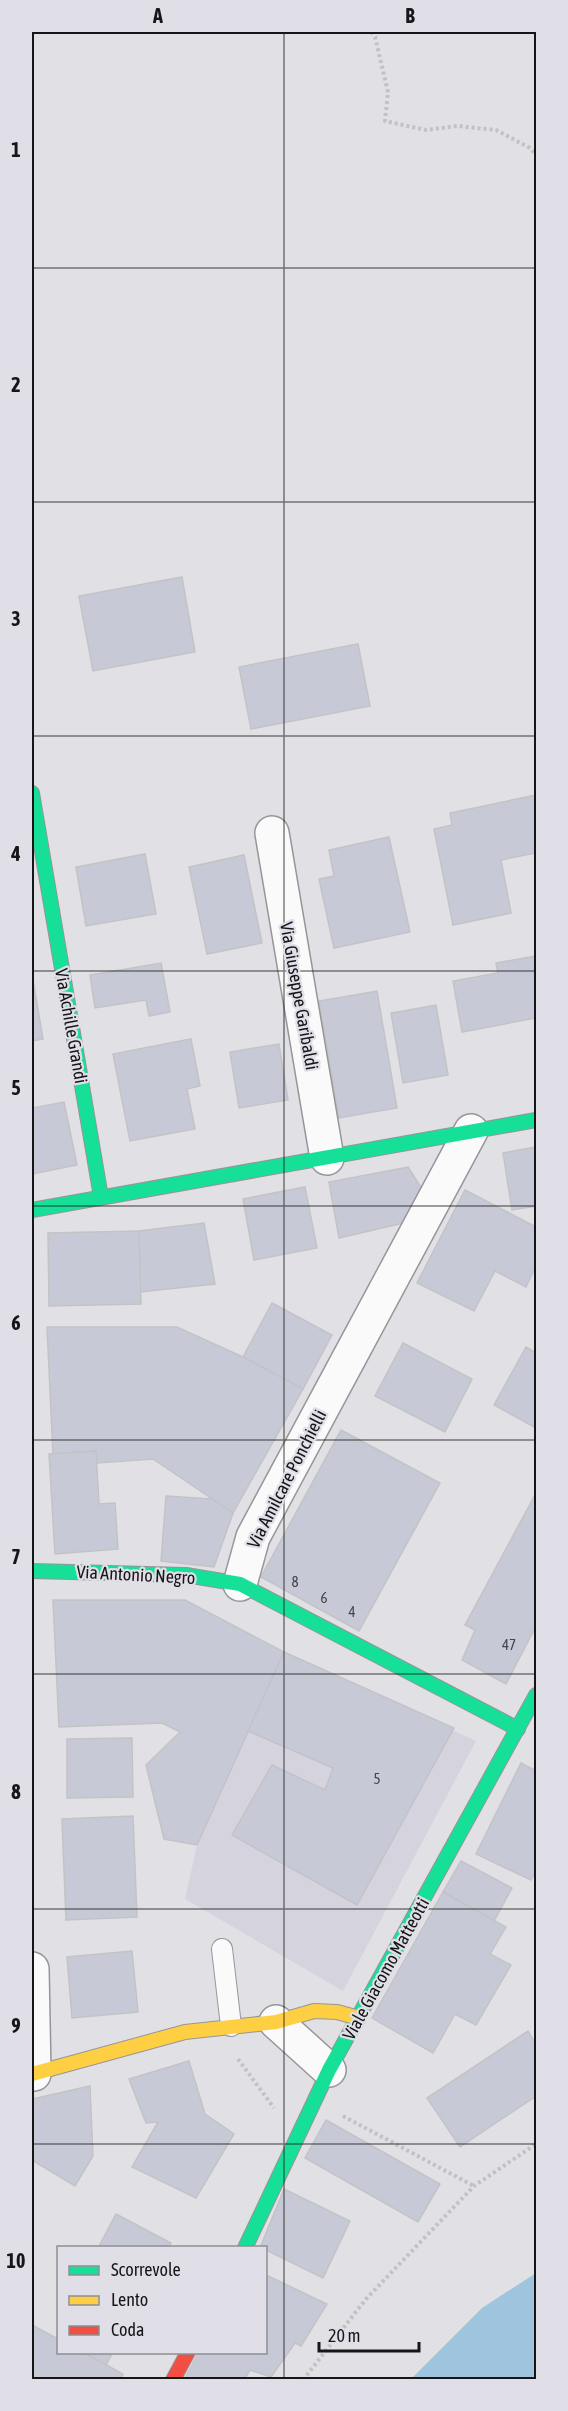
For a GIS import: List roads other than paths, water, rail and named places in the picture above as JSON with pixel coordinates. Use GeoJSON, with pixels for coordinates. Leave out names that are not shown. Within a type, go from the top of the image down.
{"type":"FeatureCollection","features":[{"type":"Feature","properties":{"kind":"street","name":"Via Achille Grandi"},"geometry":{"type":"LineString","coordinates":[[32,794],[37,855],[100,1197]]}},
{"type":"Feature","properties":{"kind":"street","name":"Via Giuseppe Garibaldi"},"geometry":{"type":"LineString","coordinates":[[272,833],[327,1158]]}},
{"type":"Feature","properties":{"kind":"street"},"geometry":{"type":"LineString","coordinates":[[32,1210],[537,1119]]}},
{"type":"Feature","properties":{"kind":"street","name":"Via Amilcare Ponchielli"},"geometry":{"type":"LineString","coordinates":[[240,1584],[253,1537],[471,1131]]}},
{"type":"Feature","properties":{"kind":"street","name":"Via Antonio Negro"},"geometry":{"type":"LineString","coordinates":[[32,1571],[186,1575],[240,1584]]}},
{"type":"Feature","properties":{"kind":"street"},"geometry":{"type":"LineString","coordinates":[[240,1584],[531,1708]]}},
{"type":"Feature","properties":{"kind":"street","name":"Viale Giacomo Matteotti"},"geometry":{"type":"LineString","coordinates":[[245,2246],[329,2070],[531,1708]]}},
{"type":"Feature","properties":{"kind":"street"},"geometry":{"type":"LineString","coordinates":[[32,1969],[33,2074],[185,2032],[276,2022],[314,2011],[337,2012],[359,2018]]}},
{"type":"Feature","properties":{"kind":"street"},"geometry":{"type":"LineString","coordinates":[[276,2022],[329,2070]]}},
{"type":"Feature","properties":{"kind":"street"},"geometry":{"type":"LineString","coordinates":[[173,2379],[187,2354]]}},
{"type":"Feature","properties":{"kind":"lane"},"geometry":{"type":"LineString","coordinates":[[222,1949],[222,2028]]}},
{"type":"Feature","properties":{"kind":"water"},"geometry":{"type":"Polygon","coordinates":[[[536,2273],[536,2379],[411,2379],[482,2308],[536,2273]]]}}]}
